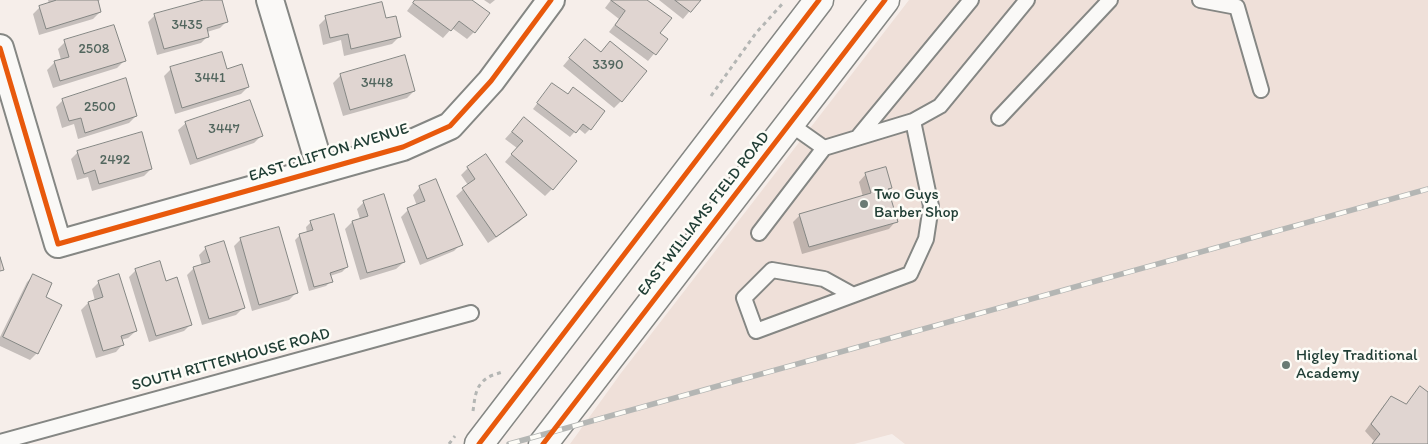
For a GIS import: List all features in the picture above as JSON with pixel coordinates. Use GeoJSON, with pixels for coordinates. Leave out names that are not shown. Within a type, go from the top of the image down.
{"type":"FeatureCollection","features":[{"type":"Feature","properties":{"kind":"main road"},"geometry":{"type":"LineString","coordinates":[[479,444],[819,0]]}},
{"type":"Feature","properties":{"kind":"main road","name":"EAST WILLIAMS FIELD ROAD"},"geometry":{"type":"LineString","coordinates":[[543,444],[885,0]]}},
{"type":"Feature","properties":{"kind":"street"},"geometry":{"type":"LineString","coordinates":[[270,0],[320,170]]}},
{"type":"Feature","properties":{"kind":"street","name":"EAST CLIFTON AVENUE"},"geometry":{"type":"LineString","coordinates":[[0,48],[58,244],[404,146],[450,126],[491,81],[551,0]]}},
{"type":"Feature","properties":{"kind":"lane"},"geometry":{"type":"LineString","coordinates":[[857,138],[971,0]]}},
{"type":"Feature","properties":{"kind":"lane"},"geometry":{"type":"LineString","coordinates":[[759,233],[824,148],[913,121],[940,106],[1027,0]]}},
{"type":"Feature","properties":{"kind":"lane"},"geometry":{"type":"LineString","coordinates":[[999,118],[1110,0]]}},
{"type":"Feature","properties":{"kind":"lane"},"geometry":{"type":"LineString","coordinates":[[1200,0],[1237,7],[1261,90]]}},
{"type":"Feature","properties":{"kind":"lane"},"geometry":{"type":"LineString","coordinates":[[853,295],[824,279],[772,270],[744,298],[756,331],[910,274],[926,239],[931,206],[913,121]]}},
{"type":"Feature","properties":{"kind":"lane"},"geometry":{"type":"LineString","coordinates":[[790,124],[824,148]]}},
{"type":"Feature","properties":{"kind":"lane","name":"SOUTH RITTENHOUSE ROAD"},"geometry":{"type":"LineString","coordinates":[[0,442],[471,312]]}},
{"type":"Feature","properties":{"kind":"shaded area"},"geometry":{"type":"Polygon","coordinates":[[[909,0],[1428,0],[1428,444],[905,444],[892,434],[854,444],[570,444],[621,373],[909,0]]]}},
{"type":"Feature","properties":{"kind":"building"},"geometry":{"type":"Polygon","coordinates":[[[57,0],[98,0],[101,12],[46,29],[39,6],[57,0]]]}},
{"type":"Feature","properties":{"kind":"building"},"geometry":{"type":"Polygon","coordinates":[[[204,0],[222,0],[228,22],[207,28],[209,37],[164,49],[154,14],[204,0]]]}},
{"type":"Feature","properties":{"kind":"building"},"geometry":{"type":"Polygon","coordinates":[[[415,0],[472,0],[490,13],[475,33],[459,21],[451,31],[413,3],[415,0]]]}},
{"type":"Feature","properties":{"kind":"building"},"geometry":{"type":"Polygon","coordinates":[[[611,0],[647,0],[672,18],[660,33],[668,39],[656,55],[615,25],[625,11],[611,0]]]}},
{"type":"Feature","properties":{"kind":"building"},"geometry":{"type":"Polygon","coordinates":[[[675,0],[701,0],[691,12],[675,0]]]}},
{"type":"Feature","properties":{"kind":"building"},"geometry":{"type":"Polygon","coordinates":[[[382,2],[386,18],[396,16],[401,37],[351,49],[348,34],[330,38],[325,16],[382,2]]]}},
{"type":"Feature","properties":{"kind":"building"},"geometry":{"type":"Polygon","coordinates":[[[114,25],[126,61],[60,81],[54,61],[69,57],[64,40],[114,25]]]}},
{"type":"Feature","properties":{"kind":"building"},"geometry":{"type":"Polygon","coordinates":[[[585,39],[601,52],[610,41],[647,71],[622,102],[569,58],[585,39]]]}},
{"type":"Feature","properties":{"kind":"building"},"geometry":{"type":"Polygon","coordinates":[[[222,52],[227,69],[242,64],[249,87],[182,108],[170,67],[222,52]]]}},
{"type":"Feature","properties":{"kind":"building"},"geometry":{"type":"Polygon","coordinates":[[[405,55],[415,91],[350,110],[340,74],[405,55]]]}},
{"type":"Feature","properties":{"kind":"building"},"geometry":{"type":"Polygon","coordinates":[[[126,78],[137,116],[85,133],[81,118],[69,121],[62,99],[126,78]]]}},
{"type":"Feature","properties":{"kind":"building"},"geometry":{"type":"Polygon","coordinates":[[[552,83],[568,94],[573,87],[605,111],[591,130],[583,124],[576,133],[537,103],[552,83]]]}},
{"type":"Feature","properties":{"kind":"building"},"geometry":{"type":"Polygon","coordinates":[[[250,100],[263,136],[197,159],[185,122],[250,100]]]}},
{"type":"Feature","properties":{"kind":"building"},"geometry":{"type":"Polygon","coordinates":[[[524,117],[577,161],[553,190],[511,154],[523,141],[512,132],[524,117]]]}},
{"type":"Feature","properties":{"kind":"building"},"geometry":{"type":"Polygon","coordinates":[[[142,132],[152,169],[99,184],[95,170],[84,174],[77,151],[142,132]]]}},
{"type":"Feature","properties":{"kind":"building"},"geometry":{"type":"Polygon","coordinates":[[[486,154],[527,215],[496,237],[462,188],[475,179],[467,167],[486,154]]]}},
{"type":"Feature","properties":{"kind":"building","name":"Two Guys Barber Shop"},"geometry":{"type":"Polygon","coordinates":[[[886,167],[892,188],[888,189],[898,222],[809,247],[799,214],[871,193],[865,173],[886,167]]]}},
{"type":"Feature","properties":{"kind":"building"},"geometry":{"type":"Polygon","coordinates":[[[436,179],[463,245],[427,259],[407,208],[425,201],[419,186],[436,179]]]}},
{"type":"Feature","properties":{"kind":"building"},"geometry":{"type":"Polygon","coordinates":[[[384,194],[405,262],[367,273],[352,221],[368,216],[363,201],[384,194]]]}},
{"type":"Feature","properties":{"kind":"building"},"geometry":{"type":"Polygon","coordinates":[[[334,214],[348,267],[330,273],[333,282],[314,287],[299,234],[313,230],[310,221],[334,214]]]}},
{"type":"Feature","properties":{"kind":"building"},"geometry":{"type":"Polygon","coordinates":[[[279,227],[298,293],[259,305],[240,238],[279,227]]]}},
{"type":"Feature","properties":{"kind":"building"},"geometry":{"type":"Polygon","coordinates":[[[224,241],[245,308],[209,319],[193,267],[210,262],[205,247],[224,241]]]}},
{"type":"Feature","properties":{"kind":"building"},"geometry":{"type":"Polygon","coordinates":[[[0,257],[4,270],[0,271],[0,257]]]}},
{"type":"Feature","properties":{"kind":"building"},"geometry":{"type":"Polygon","coordinates":[[[160,261],[166,281],[177,277],[192,325],[156,336],[135,269],[160,261]]]}},
{"type":"Feature","properties":{"kind":"building"},"geometry":{"type":"Polygon","coordinates":[[[33,274],[52,283],[46,297],[62,305],[38,354],[3,337],[33,274]]]}},
{"type":"Feature","properties":{"kind":"building"},"geometry":{"type":"Polygon","coordinates":[[[119,274],[137,331],[121,336],[124,345],[103,351],[88,302],[103,297],[98,281],[119,274]]]}},
{"type":"Feature","properties":{"kind":"building"},"geometry":{"type":"Polygon","coordinates":[[[1420,386],[1428,392],[1428,444],[1372,444],[1380,434],[1371,424],[1391,396],[1406,404],[1420,386]]]}},
{"type":"Feature","properties":{"kind":"railway"},"geometry":{"type":"LineString","coordinates":[[509,444],[1428,189]]}},
{"type":"Feature","properties":{"kind":"cycle path"},"geometry":{"type":"LineString","coordinates":[[0,48],[58,244],[403,147],[450,126],[491,81],[551,0]]}},
{"type":"Feature","properties":{"kind":"cycle path"},"geometry":{"type":"LineString","coordinates":[[479,444],[819,0]]}},
{"type":"Feature","properties":{"kind":"cycle path"},"geometry":{"type":"LineString","coordinates":[[543,444],[885,0]]}},
{"type":"Feature","properties":{"kind":"place","name":"Two Guys Barber Shop"},"geometry":{"type":"Point","coordinates":[864,204]}},
{"type":"Feature","properties":{"kind":"place","name":"Higley Traditional Academy"},"geometry":{"type":"Point","coordinates":[1286,365]}}]}
